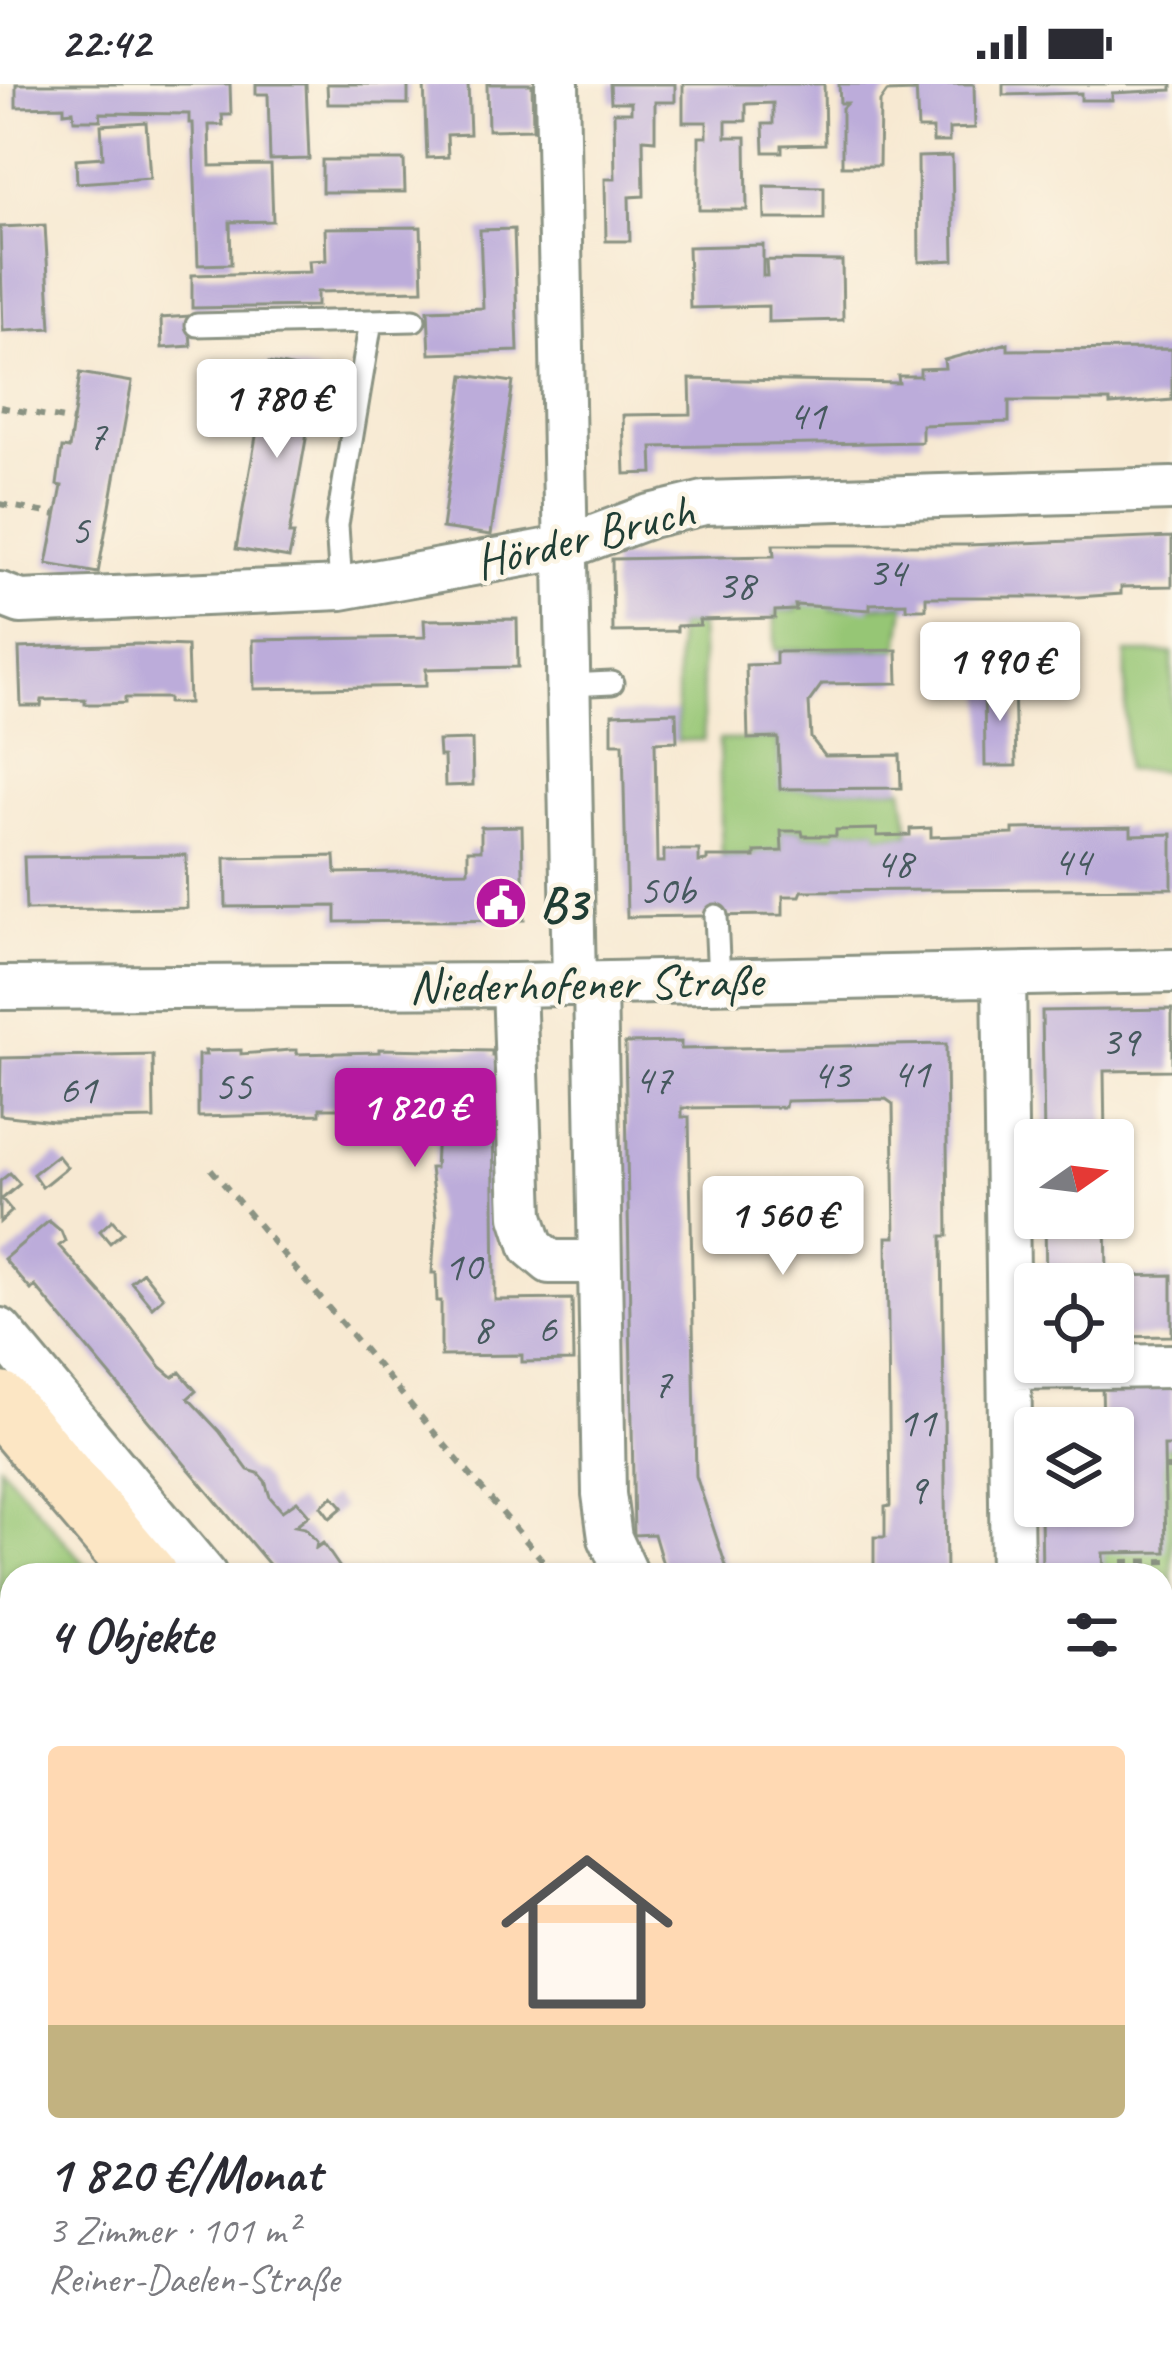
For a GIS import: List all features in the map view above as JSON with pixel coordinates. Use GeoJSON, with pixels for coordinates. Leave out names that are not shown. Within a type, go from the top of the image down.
{"type":"FeatureCollection","features":[{"type":"Feature","properties":{"kind":"main road"},"geometry":{"type":"LineString","coordinates":[[0,1403],[136,1563]]}},
{"type":"Feature","properties":{"kind":"street"},"geometry":{"type":"LineString","coordinates":[[557,84],[573,909],[585,984],[599,1262],[604,1494],[610,1538],[622,1563]]}},
{"type":"Feature","properties":{"kind":"street","name":"Hörder Bruch"},"geometry":{"type":"LineString","coordinates":[[0,594],[21,602],[341,588],[567,547],[650,516],[704,503],[1172,489]]}},
{"type":"Feature","properties":{"kind":"street","name":"Niederhofener Straße"},"geometry":{"type":"LineString","coordinates":[[0,988],[585,984],[1172,971]]}},
{"type":"Feature","properties":{"kind":"street"},"geometry":{"type":"LineString","coordinates":[[1004,975],[1012,1563]]}},
{"type":"Feature","properties":{"kind":"street"},"geometry":{"type":"LineString","coordinates":[[514,985],[522,1216],[532,1247],[550,1262],[599,1262]]}},
{"type":"Feature","properties":{"kind":"street"},"geometry":{"type":"LineString","coordinates":[[0,1330],[195,1563]]}},
{"type":"Feature","properties":{"kind":"street"},"geometry":{"type":"LineString","coordinates":[[1012,1368],[1172,1366]]}},
{"type":"Feature","properties":{"kind":"lane"},"geometry":{"type":"LineString","coordinates":[[197,325],[415,320]]}},
{"type":"Feature","properties":{"kind":"lane"},"geometry":{"type":"LineString","coordinates":[[341,588],[337,525],[371,321]]}},
{"type":"Feature","properties":{"kind":"lane"},"geometry":{"type":"LineString","coordinates":[[569,685],[612,683]]}},
{"type":"Feature","properties":{"kind":"lane"},"geometry":{"type":"LineString","coordinates":[[716,916],[719,980]]}},
{"type":"Feature","properties":{"kind":"path"},"geometry":{"type":"LineString","coordinates":[[0,407],[74,421]]}},
{"type":"Feature","properties":{"kind":"path"},"geometry":{"type":"LineString","coordinates":[[0,504],[57,514]]}},
{"type":"Feature","properties":{"kind":"path"},"geometry":{"type":"LineString","coordinates":[[211,1168],[545,1563]]}},
{"type":"Feature","properties":{"kind":"path"},"geometry":{"type":"LineString","coordinates":[[1118,1563],[1139,1557],[1172,1562]]}},
{"type":"Feature","properties":{"kind":"green space"},"geometry":{"type":"Polygon","coordinates":[[[905,604],[899,649],[775,650],[775,611],[796,611],[796,605],[830,605],[831,610],[905,604]]]}},
{"type":"Feature","properties":{"kind":"green space"},"geometry":{"type":"Polygon","coordinates":[[[700,625],[704,740],[677,741],[677,626],[700,625]]]}},
{"type":"Feature","properties":{"kind":"green space"},"geometry":{"type":"Polygon","coordinates":[[[1126,653],[1172,653],[1172,771],[1125,770],[1126,653]]]}},
{"type":"Feature","properties":{"kind":"green space"},"geometry":{"type":"Polygon","coordinates":[[[778,739],[781,789],[903,788],[910,835],[877,836],[876,829],[837,830],[836,836],[782,831],[782,851],[722,857],[719,740],[778,739]]]}},
{"type":"Feature","properties":{"kind":"green space"},"geometry":{"type":"Polygon","coordinates":[[[1164,1446],[1172,1446],[1172,1563],[1103,1563],[1103,1553],[1118,1527],[1134,1527],[1134,1499],[1164,1446]]]}},
{"type":"Feature","properties":{"kind":"green space"},"geometry":{"type":"Polygon","coordinates":[[[0,1465],[84,1563],[0,1563],[0,1465]]]}},
{"type":"Feature","properties":{"kind":"building"},"geometry":{"type":"Polygon","coordinates":[[[16,84],[230,84],[231,115],[222,115],[223,125],[209,125],[210,166],[271,165],[273,221],[230,222],[231,264],[198,265],[189,114],[100,113],[101,120],[74,120],[73,111],[64,112],[64,106],[16,107],[16,84]]]}},
{"type":"Feature","properties":{"kind":"building"},"geometry":{"type":"Polygon","coordinates":[[[256,84],[306,84],[309,159],[270,160],[268,94],[256,94],[256,84]]]}},
{"type":"Feature","properties":{"kind":"building"},"geometry":{"type":"Polygon","coordinates":[[[327,84],[408,84],[408,104],[328,104],[327,84]]]}},
{"type":"Feature","properties":{"kind":"building"},"geometry":{"type":"Polygon","coordinates":[[[424,84],[468,84],[470,134],[447,135],[448,157],[427,158],[424,84]]]}},
{"type":"Feature","properties":{"kind":"building"},"geometry":{"type":"Polygon","coordinates":[[[487,84],[532,84],[533,129],[488,130],[487,84]]]}},
{"type":"Feature","properties":{"kind":"building"},"geometry":{"type":"Polygon","coordinates":[[[610,84],[675,84],[675,102],[655,102],[655,140],[643,139],[644,196],[629,197],[630,241],[606,241],[605,179],[615,179],[614,112],[631,112],[631,102],[611,102],[610,84]]]}},
{"type":"Feature","properties":{"kind":"building"},"geometry":{"type":"Polygon","coordinates":[[[683,84],[824,84],[825,144],[782,145],[782,152],[764,152],[763,124],[773,124],[773,103],[746,104],[746,121],[726,121],[726,137],[746,137],[747,210],[699,210],[699,137],[707,137],[707,122],[683,122],[683,84]]]}},
{"type":"Feature","properties":{"kind":"building"},"geometry":{"type":"Polygon","coordinates":[[[839,84],[913,84],[914,91],[887,92],[880,102],[879,166],[842,166],[842,108],[847,103],[840,103],[839,84]]]}},
{"type":"Feature","properties":{"kind":"building"},"geometry":{"type":"Polygon","coordinates":[[[916,84],[974,84],[975,128],[949,129],[949,142],[933,142],[933,129],[918,129],[916,84]]]}},
{"type":"Feature","properties":{"kind":"building"},"geometry":{"type":"Polygon","coordinates":[[[1003,84],[1172,84],[1172,90],[1081,100],[1081,93],[1003,95],[1003,84]]]}},
{"type":"Feature","properties":{"kind":"building"},"geometry":{"type":"Polygon","coordinates":[[[146,122],[150,178],[77,183],[76,159],[103,157],[101,125],[146,122]]]}},
{"type":"Feature","properties":{"kind":"building"},"geometry":{"type":"Polygon","coordinates":[[[952,156],[954,260],[919,262],[918,157],[952,156]]]}},
{"type":"Feature","properties":{"kind":"building"},"geometry":{"type":"Polygon","coordinates":[[[322,160],[404,160],[405,192],[322,192],[322,160]]]}},
{"type":"Feature","properties":{"kind":"building"},"geometry":{"type":"Polygon","coordinates":[[[764,186],[824,187],[824,219],[765,219],[764,186]]]}},
{"type":"Feature","properties":{"kind":"building"},"geometry":{"type":"Polygon","coordinates":[[[45,225],[51,328],[3,331],[0,227],[45,225]]]}},
{"type":"Feature","properties":{"kind":"building"},"geometry":{"type":"Polygon","coordinates":[[[421,227],[423,290],[317,292],[317,306],[192,308],[192,275],[310,272],[309,261],[326,260],[325,228],[421,227]]]}},
{"type":"Feature","properties":{"kind":"building"},"geometry":{"type":"Polygon","coordinates":[[[514,229],[518,351],[430,354],[428,310],[483,308],[480,230],[514,229]]]}},
{"type":"Feature","properties":{"kind":"building"},"geometry":{"type":"Polygon","coordinates":[[[763,245],[763,276],[767,276],[766,260],[842,261],[843,320],[768,322],[768,306],[690,308],[688,247],[763,245]]]}},
{"type":"Feature","properties":{"kind":"building"},"geometry":{"type":"Polygon","coordinates":[[[189,316],[191,346],[162,348],[161,318],[189,316]]]}},
{"type":"Feature","properties":{"kind":"building"},"geometry":{"type":"Polygon","coordinates":[[[1008,343],[1008,350],[1172,349],[1172,400],[1110,405],[1110,401],[1009,401],[1009,422],[922,425],[922,442],[652,447],[653,473],[625,474],[623,415],[691,414],[690,379],[899,383],[898,376],[920,376],[920,369],[945,368],[944,360],[1008,343]]]}},
{"type":"Feature","properties":{"kind":"building"},"geometry":{"type":"Polygon","coordinates":[[[269,363],[318,372],[289,534],[294,534],[289,558],[236,549],[269,363]]]}},
{"type":"Feature","properties":{"kind":"building"},"geometry":{"type":"Polygon","coordinates":[[[80,373],[132,382],[98,573],[47,564],[62,486],[57,485],[62,448],[69,449],[80,373]]]}},
{"type":"Feature","properties":{"kind":"building"},"geometry":{"type":"Polygon","coordinates":[[[464,375],[513,382],[491,535],[442,528],[464,375]]]}},
{"type":"Feature","properties":{"kind":"building"},"geometry":{"type":"Polygon","coordinates":[[[1172,537],[1172,586],[1121,587],[1121,594],[1078,597],[926,597],[926,609],[906,609],[906,603],[870,604],[870,610],[795,605],[796,610],[775,611],[775,618],[699,620],[700,625],[677,626],[677,631],[613,632],[612,559],[774,556],[773,545],[968,545],[1172,537]]]}},
{"type":"Feature","properties":{"kind":"building"},"geometry":{"type":"Polygon","coordinates":[[[517,619],[518,667],[426,669],[426,686],[254,689],[253,640],[425,637],[424,620],[517,619]]]}},
{"type":"Feature","properties":{"kind":"building"},"geometry":{"type":"Polygon","coordinates":[[[187,646],[189,703],[125,698],[125,703],[42,700],[41,706],[21,706],[19,648],[187,646]]]}},
{"type":"Feature","properties":{"kind":"building"},"geometry":{"type":"Polygon","coordinates":[[[897,650],[898,683],[822,684],[809,702],[811,738],[825,756],[900,755],[901,788],[780,789],[778,738],[748,739],[746,665],[776,664],[776,652],[897,650]]]}},
{"type":"Feature","properties":{"kind":"building"},"geometry":{"type":"Polygon","coordinates":[[[1014,682],[1016,766],[985,766],[984,683],[1014,682]]]}},
{"type":"Feature","properties":{"kind":"building"},"geometry":{"type":"Polygon","coordinates":[[[676,712],[677,741],[655,742],[657,862],[664,862],[664,850],[699,850],[699,862],[707,857],[755,857],[755,852],[782,851],[781,831],[836,836],[836,830],[877,829],[877,836],[910,835],[910,829],[931,828],[931,837],[1013,834],[1013,829],[1131,827],[1131,835],[1172,834],[1172,888],[802,891],[800,896],[783,896],[783,915],[627,917],[623,743],[612,743],[612,714],[676,712]]]}},
{"type":"Feature","properties":{"kind":"building"},"geometry":{"type":"Polygon","coordinates":[[[472,740],[473,785],[445,786],[444,756],[439,756],[438,741],[472,740]]]}},
{"type":"Feature","properties":{"kind":"building"},"geometry":{"type":"Polygon","coordinates":[[[522,826],[524,920],[336,922],[336,906],[226,907],[225,858],[335,856],[336,873],[468,871],[468,850],[481,850],[481,827],[522,826]]]}},
{"type":"Feature","properties":{"kind":"building"},"geometry":{"type":"Polygon","coordinates":[[[186,855],[187,908],[26,910],[24,857],[186,855]]]}},
{"type":"Feature","properties":{"kind":"building"},"geometry":{"type":"Polygon","coordinates":[[[1172,1009],[1172,1070],[1104,1071],[1105,1119],[1044,1119],[1042,1011],[1172,1009]]]}},
{"type":"Feature","properties":{"kind":"building"},"geometry":{"type":"Polygon","coordinates":[[[681,1042],[681,1049],[946,1044],[948,1236],[942,1236],[946,1563],[874,1563],[874,1537],[885,1537],[885,1507],[890,1506],[887,1237],[895,1237],[893,1104],[886,1099],[682,1108],[682,1117],[689,1117],[696,1476],[725,1563],[662,1563],[654,1534],[634,1535],[625,1043],[681,1042]]]}},
{"type":"Feature","properties":{"kind":"building"},"geometry":{"type":"Polygon","coordinates":[[[379,1049],[492,1051],[492,1056],[498,1056],[499,1092],[493,1092],[495,1300],[572,1299],[573,1361],[522,1362],[522,1355],[441,1356],[441,1301],[437,1301],[436,1273],[432,1273],[436,1218],[430,1168],[435,1168],[438,1113],[361,1115],[361,1108],[320,1108],[320,1114],[198,1117],[198,1055],[206,1055],[205,1051],[297,1050],[297,1054],[379,1049]]]}},
{"type":"Feature","properties":{"kind":"building"},"geometry":{"type":"Polygon","coordinates":[[[153,1055],[154,1119],[53,1121],[0,1115],[1,1058],[153,1055]]]}},
{"type":"Feature","properties":{"kind":"building"},"geometry":{"type":"Polygon","coordinates":[[[57,1155],[67,1167],[42,1187],[33,1174],[57,1155]]]}},
{"type":"Feature","properties":{"kind":"building"},"geometry":{"type":"Polygon","coordinates":[[[10,1173],[20,1184],[2,1199],[12,1211],[0,1222],[0,1181],[10,1173]]]}},
{"type":"Feature","properties":{"kind":"building"},"geometry":{"type":"Polygon","coordinates":[[[112,1220],[123,1232],[110,1243],[100,1231],[112,1220]]]}},
{"type":"Feature","properties":{"kind":"building"},"geometry":{"type":"Polygon","coordinates":[[[49,1221],[61,1231],[65,1241],[59,1246],[161,1367],[173,1377],[180,1372],[196,1391],[188,1398],[248,1470],[265,1481],[282,1511],[297,1501],[309,1515],[295,1526],[305,1528],[317,1542],[316,1548],[323,1543],[337,1563],[268,1563],[35,1286],[31,1290],[4,1259],[49,1221]]]}},
{"type":"Feature","properties":{"kind":"building"},"geometry":{"type":"Polygon","coordinates":[[[1045,1239],[1106,1239],[1107,1263],[1046,1263],[1045,1239]]]}},
{"type":"Feature","properties":{"kind":"building"},"geometry":{"type":"Polygon","coordinates":[[[143,1272],[163,1297],[152,1307],[131,1282],[143,1272]]]}},
{"type":"Feature","properties":{"kind":"building"},"geometry":{"type":"Polygon","coordinates":[[[1172,1275],[1172,1336],[1134,1337],[1134,1276],[1172,1275]]]}},
{"type":"Feature","properties":{"kind":"building"},"geometry":{"type":"Polygon","coordinates":[[[1102,1383],[1172,1387],[1172,1446],[1164,1446],[1166,1552],[1103,1553],[1103,1563],[1042,1563],[1041,1527],[1134,1527],[1134,1407],[1103,1407],[1102,1383]]]}},
{"type":"Feature","properties":{"kind":"building"},"geometry":{"type":"Polygon","coordinates":[[[333,1496],[343,1507],[330,1518],[321,1506],[333,1496]]]}},
{"type":"Feature","properties":{"kind":"place","name":"B3"},"geometry":{"type":"Point","coordinates":[501,903]}}]}
